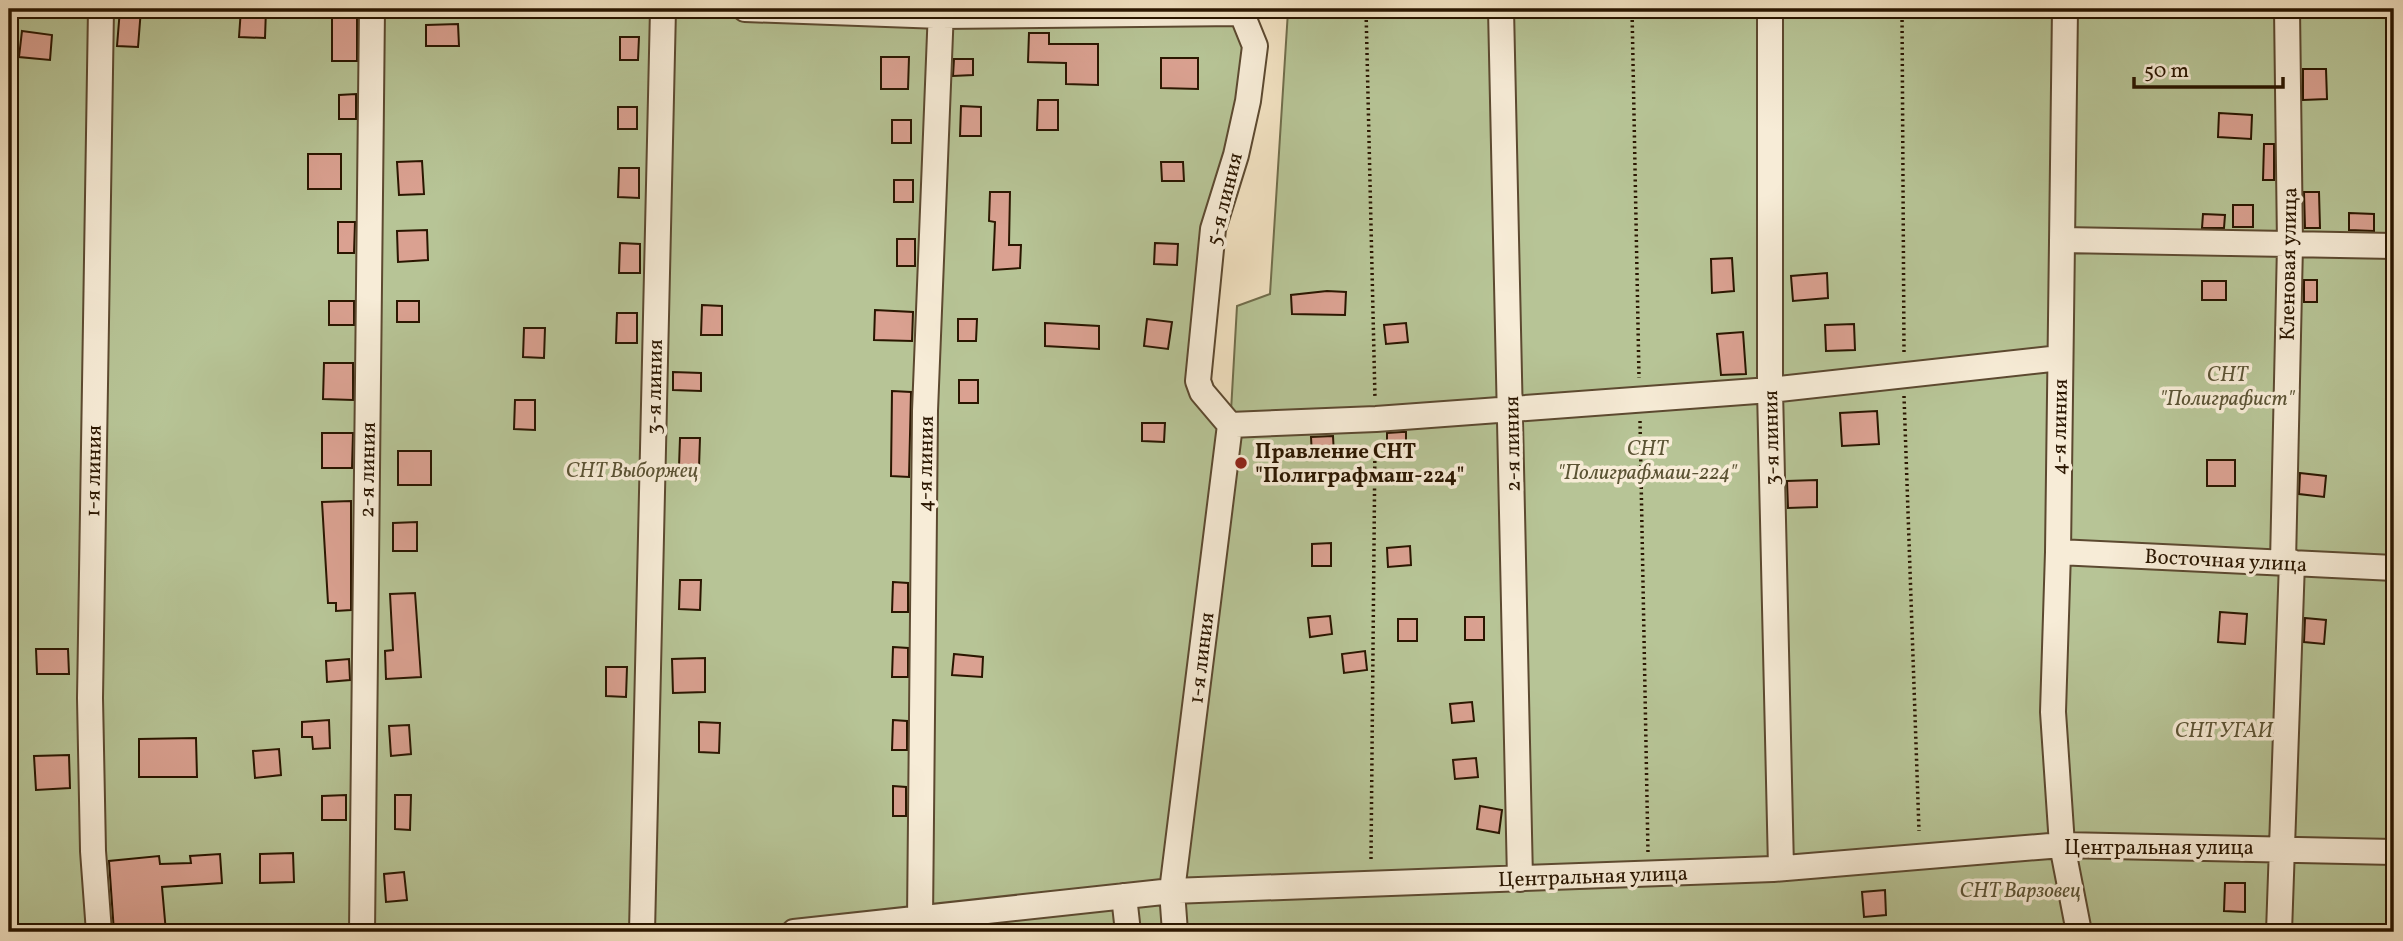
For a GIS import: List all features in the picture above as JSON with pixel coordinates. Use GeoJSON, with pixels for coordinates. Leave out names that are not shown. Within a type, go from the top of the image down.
{"type":"FeatureCollection","features":[{"type":"Feature","properties":{"kind":"street","name":"1-я линия"},"geometry":{"type":"LineString","coordinates":[[99,932],[93,851],[90,698],[101,9]]}},
{"type":"Feature","properties":{"kind":"street","name":"2-я линия"},"geometry":{"type":"LineString","coordinates":[[362,932],[372,9]]}},
{"type":"Feature","properties":{"kind":"street","name":"3-я линия"},"geometry":{"type":"LineString","coordinates":[[642,932],[663,9]]}},
{"type":"Feature","properties":{"kind":"street"},"geometry":{"type":"LineString","coordinates":[[744,9],[941,12],[1240,11]]}},
{"type":"Feature","properties":{"kind":"street","name":"2-я линия"},"geometry":{"type":"LineString","coordinates":[[1501,9],[1520,880]]}},
{"type":"Feature","properties":{"kind":"street","name":"3-я линия"},"geometry":{"type":"LineString","coordinates":[[1770,9],[1770,390],[1781,868]]}},
{"type":"Feature","properties":{"kind":"street","name":"4-я линия"},"geometry":{"type":"LineString","coordinates":[[2065,9],[2058,552],[2053,712],[2062,845],[2079,932]]}},
{"type":"Feature","properties":{"kind":"street","name":"Кленовая улица"},"geometry":{"type":"LineString","coordinates":[[2279,932],[2284,848],[2288,562],[2290,245],[2287,9]]}},
{"type":"Feature","properties":{"kind":"street","name":"5-я линия"},"geometry":{"type":"LineString","coordinates":[[1230,425],[1202,392],[1198,381],[1213,229],[1236,155],[1248,101],[1255,46],[1251,30],[1240,11]]}},
{"type":"Feature","properties":{"kind":"street","name":"4-я линия"},"geometry":{"type":"LineString","coordinates":[[920,920],[925,411],[941,12]]}},
{"type":"Feature","properties":{"kind":"street"},"geometry":{"type":"LineString","coordinates":[[2062,240],[2394,246]]}},
{"type":"Feature","properties":{"kind":"street"},"geometry":{"type":"LineString","coordinates":[[1230,425],[1376,419],[1770,390],[2060,358]]}},
{"type":"Feature","properties":{"kind":"street","name":"1-я линия"},"geometry":{"type":"LineString","coordinates":[[1175,932],[1172,891],[1230,425]]}},
{"type":"Feature","properties":{"kind":"street","name":"Восточная улица"},"geometry":{"type":"LineString","coordinates":[[2058,552],[2394,568]]}},
{"type":"Feature","properties":{"kind":"street","name":"Центральная улица"},"geometry":{"type":"LineString","coordinates":[[794,932],[858,930],[920,920],[1172,891],[1520,880],[1781,868],[2062,845],[2394,852]]}},
{"type":"Feature","properties":{"kind":"street"},"geometry":{"type":"LineString","coordinates":[[1124,896],[1128,932]]}},
{"type":"Feature","properties":{"kind":"path"},"geometry":{"type":"LineString","coordinates":[[1632,9],[1648,853]]}},
{"type":"Feature","properties":{"kind":"path"},"geometry":{"type":"LineString","coordinates":[[1902,9],[1904,375],[1919,831]]}},
{"type":"Feature","properties":{"kind":"green space"},"geometry":{"type":"Polygon","coordinates":[[[9,9],[1243,9],[1253,38],[1198,381],[1231,411],[1237,306],[1270,294],[1288,11],[1285,9],[2394,9],[2394,932],[9,932],[9,9]]]}},
{"type":"Feature","properties":{"kind":"building"},"geometry":{"type":"Polygon","coordinates":[[[120,9],[141,9],[138,47],[117,46],[120,9]]]}},
{"type":"Feature","properties":{"kind":"building"},"geometry":{"type":"Polygon","coordinates":[[[241,9],[266,9],[265,38],[239,37],[241,9]]]}},
{"type":"Feature","properties":{"kind":"building"},"geometry":{"type":"Polygon","coordinates":[[[332,9],[357,9],[357,61],[332,61],[332,9]]]}},
{"type":"Feature","properties":{"kind":"building"},"geometry":{"type":"Polygon","coordinates":[[[458,24],[459,46],[426,46],[426,25],[458,24]]]}},
{"type":"Feature","properties":{"kind":"building"},"geometry":{"type":"Polygon","coordinates":[[[22,31],[52,35],[50,60],[19,57],[22,31]]]}},
{"type":"Feature","properties":{"kind":"building"},"geometry":{"type":"Polygon","coordinates":[[[1029,33],[1049,33],[1049,44],[1098,44],[1098,85],[1066,84],[1066,63],[1028,62],[1029,33]]]}},
{"type":"Feature","properties":{"kind":"building"},"geometry":{"type":"Polygon","coordinates":[[[620,37],[639,37],[638,60],[620,60],[620,37]]]}},
{"type":"Feature","properties":{"kind":"building"},"geometry":{"type":"Polygon","coordinates":[[[881,57],[909,57],[908,89],[881,89],[881,57]]]}},
{"type":"Feature","properties":{"kind":"building"},"geometry":{"type":"Polygon","coordinates":[[[1161,58],[1198,58],[1198,89],[1161,88],[1161,58]]]}},
{"type":"Feature","properties":{"kind":"building"},"geometry":{"type":"Polygon","coordinates":[[[954,59],[973,59],[973,75],[953,76],[954,59]]]}},
{"type":"Feature","properties":{"kind":"building"},"geometry":{"type":"Polygon","coordinates":[[[2303,69],[2326,69],[2327,99],[2303,100],[2303,69]]]}},
{"type":"Feature","properties":{"kind":"building"},"geometry":{"type":"Polygon","coordinates":[[[356,94],[356,119],[339,119],[339,95],[356,94]]]}},
{"type":"Feature","properties":{"kind":"building"},"geometry":{"type":"Polygon","coordinates":[[[1038,100],[1058,100],[1058,130],[1037,130],[1038,100]]]}},
{"type":"Feature","properties":{"kind":"building"},"geometry":{"type":"Polygon","coordinates":[[[961,106],[981,107],[981,136],[960,136],[961,106]]]}},
{"type":"Feature","properties":{"kind":"building"},"geometry":{"type":"Polygon","coordinates":[[[618,107],[637,107],[637,129],[618,129],[618,107]]]}},
{"type":"Feature","properties":{"kind":"building"},"geometry":{"type":"Polygon","coordinates":[[[2219,113],[2252,115],[2251,139],[2218,137],[2219,113]]]}},
{"type":"Feature","properties":{"kind":"building"},"geometry":{"type":"Polygon","coordinates":[[[892,120],[911,120],[911,143],[892,143],[892,120]]]}},
{"type":"Feature","properties":{"kind":"building"},"geometry":{"type":"Polygon","coordinates":[[[2264,144],[2274,144],[2274,180],[2263,180],[2264,144]]]}},
{"type":"Feature","properties":{"kind":"building"},"geometry":{"type":"Polygon","coordinates":[[[308,154],[341,154],[341,189],[308,189],[308,154]]]}},
{"type":"Feature","properties":{"kind":"building"},"geometry":{"type":"Polygon","coordinates":[[[422,161],[424,194],[399,195],[397,162],[422,161]]]}},
{"type":"Feature","properties":{"kind":"building"},"geometry":{"type":"Polygon","coordinates":[[[1161,162],[1183,162],[1184,181],[1162,181],[1161,162]]]}},
{"type":"Feature","properties":{"kind":"building"},"geometry":{"type":"Polygon","coordinates":[[[619,168],[639,168],[639,198],[618,197],[619,168]]]}},
{"type":"Feature","properties":{"kind":"building"},"geometry":{"type":"Polygon","coordinates":[[[894,180],[913,180],[913,202],[894,202],[894,180]]]}},
{"type":"Feature","properties":{"kind":"building"},"geometry":{"type":"Polygon","coordinates":[[[990,192],[1010,192],[1009,245],[1021,245],[1020,268],[993,270],[995,222],[989,221],[990,192]]]}},
{"type":"Feature","properties":{"kind":"building"},"geometry":{"type":"Polygon","coordinates":[[[2304,192],[2319,192],[2320,228],[2305,228],[2304,192]]]}},
{"type":"Feature","properties":{"kind":"building"},"geometry":{"type":"Polygon","coordinates":[[[2233,205],[2253,205],[2253,227],[2233,227],[2233,205]]]}},
{"type":"Feature","properties":{"kind":"building"},"geometry":{"type":"Polygon","coordinates":[[[2349,213],[2374,214],[2374,231],[2349,230],[2349,213]]]}},
{"type":"Feature","properties":{"kind":"building"},"geometry":{"type":"Polygon","coordinates":[[[2203,214],[2225,215],[2224,228],[2202,228],[2203,214]]]}},
{"type":"Feature","properties":{"kind":"building"},"geometry":{"type":"Polygon","coordinates":[[[338,222],[355,222],[354,253],[338,253],[338,222]]]}},
{"type":"Feature","properties":{"kind":"building"},"geometry":{"type":"Polygon","coordinates":[[[427,230],[428,260],[398,262],[397,231],[427,230]]]}},
{"type":"Feature","properties":{"kind":"building"},"geometry":{"type":"Polygon","coordinates":[[[897,239],[915,239],[915,266],[897,266],[897,239]]]}},
{"type":"Feature","properties":{"kind":"building"},"geometry":{"type":"Polygon","coordinates":[[[620,243],[640,244],[640,273],[619,273],[620,243]]]}},
{"type":"Feature","properties":{"kind":"building"},"geometry":{"type":"Polygon","coordinates":[[[1155,243],[1178,244],[1177,265],[1154,264],[1155,243]]]}},
{"type":"Feature","properties":{"kind":"building"},"geometry":{"type":"Polygon","coordinates":[[[1732,258],[1734,291],[1712,293],[1711,259],[1732,258]]]}},
{"type":"Feature","properties":{"kind":"building"},"geometry":{"type":"Polygon","coordinates":[[[1827,273],[1828,298],[1793,301],[1791,276],[1827,273]]]}},
{"type":"Feature","properties":{"kind":"building"},"geometry":{"type":"Polygon","coordinates":[[[2304,280],[2317,280],[2317,302],[2304,302],[2304,280]]]}},
{"type":"Feature","properties":{"kind":"building"},"geometry":{"type":"Polygon","coordinates":[[[2202,281],[2226,281],[2226,300],[2202,300],[2202,281]]]}},
{"type":"Feature","properties":{"kind":"building"},"geometry":{"type":"Polygon","coordinates":[[[1346,292],[1345,315],[1292,314],[1291,295],[1346,292]]]}},
{"type":"Feature","properties":{"kind":"building"},"geometry":{"type":"Polygon","coordinates":[[[329,301],[354,301],[354,325],[329,325],[329,301]]]}},
{"type":"Feature","properties":{"kind":"building"},"geometry":{"type":"Polygon","coordinates":[[[397,301],[419,301],[419,322],[397,322],[397,301]]]}},
{"type":"Feature","properties":{"kind":"building"},"geometry":{"type":"Polygon","coordinates":[[[702,305],[722,306],[722,335],[701,335],[702,305]]]}},
{"type":"Feature","properties":{"kind":"building"},"geometry":{"type":"Polygon","coordinates":[[[875,310],[913,312],[912,341],[874,340],[875,310]]]}},
{"type":"Feature","properties":{"kind":"building"},"geometry":{"type":"Polygon","coordinates":[[[617,313],[637,313],[637,343],[616,343],[617,313]]]}},
{"type":"Feature","properties":{"kind":"building"},"geometry":{"type":"Polygon","coordinates":[[[958,319],[977,319],[976,341],[958,341],[958,319]]]}},
{"type":"Feature","properties":{"kind":"building"},"geometry":{"type":"Polygon","coordinates":[[[1147,319],[1172,322],[1168,349],[1144,346],[1147,319]]]}},
{"type":"Feature","properties":{"kind":"building"},"geometry":{"type":"Polygon","coordinates":[[[1045,323],[1099,326],[1099,349],[1045,346],[1045,323]]]}},
{"type":"Feature","properties":{"kind":"building"},"geometry":{"type":"Polygon","coordinates":[[[1406,323],[1408,342],[1386,344],[1384,325],[1406,323]]]}},
{"type":"Feature","properties":{"kind":"building"},"geometry":{"type":"Polygon","coordinates":[[[1854,324],[1855,350],[1826,351],[1825,325],[1854,324]]]}},
{"type":"Feature","properties":{"kind":"building"},"geometry":{"type":"Polygon","coordinates":[[[524,328],[545,328],[544,358],[523,357],[524,328]]]}},
{"type":"Feature","properties":{"kind":"building"},"geometry":{"type":"Polygon","coordinates":[[[1743,332],[1746,374],[1721,375],[1717,334],[1743,332]]]}},
{"type":"Feature","properties":{"kind":"building"},"geometry":{"type":"Polygon","coordinates":[[[324,363],[353,363],[353,400],[323,399],[324,363]]]}},
{"type":"Feature","properties":{"kind":"building"},"geometry":{"type":"Polygon","coordinates":[[[673,372],[701,373],[701,391],[673,390],[673,372]]]}},
{"type":"Feature","properties":{"kind":"building"},"geometry":{"type":"Polygon","coordinates":[[[959,380],[978,380],[978,403],[959,403],[959,380]]]}},
{"type":"Feature","properties":{"kind":"building"},"geometry":{"type":"Polygon","coordinates":[[[892,391],[911,392],[909,477],[891,476],[892,391]]]}},
{"type":"Feature","properties":{"kind":"building"},"geometry":{"type":"Polygon","coordinates":[[[515,400],[535,400],[535,430],[514,429],[515,400]]]}},
{"type":"Feature","properties":{"kind":"building"},"geometry":{"type":"Polygon","coordinates":[[[1877,411],[1879,444],[1842,446],[1840,413],[1877,411]]]}},
{"type":"Feature","properties":{"kind":"building"},"geometry":{"type":"Polygon","coordinates":[[[1142,423],[1165,423],[1164,442],[1142,441],[1142,423]]]}},
{"type":"Feature","properties":{"kind":"building"},"geometry":{"type":"Polygon","coordinates":[[[1406,432],[1406,455],[1387,454],[1387,433],[1406,432]]]}},
{"type":"Feature","properties":{"kind":"building"},"geometry":{"type":"Polygon","coordinates":[[[322,433],[353,433],[352,468],[322,468],[322,433]]]}},
{"type":"Feature","properties":{"kind":"building"},"geometry":{"type":"Polygon","coordinates":[[[1333,436],[1334,455],[1312,456],[1311,437],[1333,436]]]}},
{"type":"Feature","properties":{"kind":"building"},"geometry":{"type":"Polygon","coordinates":[[[680,438],[700,438],[699,468],[679,467],[680,438]]]}},
{"type":"Feature","properties":{"kind":"building"},"geometry":{"type":"Polygon","coordinates":[[[398,451],[431,451],[431,485],[398,485],[398,451]]]}},
{"type":"Feature","properties":{"kind":"building"},"geometry":{"type":"Polygon","coordinates":[[[2207,460],[2235,460],[2235,486],[2207,486],[2207,460]]]}},
{"type":"Feature","properties":{"kind":"building"},"geometry":{"type":"Polygon","coordinates":[[[2300,473],[2326,476],[2324,497],[2299,494],[2300,473]]]}},
{"type":"Feature","properties":{"kind":"building"},"geometry":{"type":"Polygon","coordinates":[[[1817,480],[1817,507],[1788,508],[1787,481],[1817,480]]]}},
{"type":"Feature","properties":{"kind":"building"},"geometry":{"type":"Polygon","coordinates":[[[351,501],[351,610],[336,611],[336,603],[328,603],[322,502],[351,501]]]}},
{"type":"Feature","properties":{"kind":"building"},"geometry":{"type":"Polygon","coordinates":[[[417,522],[417,551],[393,551],[393,523],[417,522]]]}},
{"type":"Feature","properties":{"kind":"building"},"geometry":{"type":"Polygon","coordinates":[[[1331,543],[1331,566],[1312,566],[1312,544],[1331,543]]]}},
{"type":"Feature","properties":{"kind":"building"},"geometry":{"type":"Polygon","coordinates":[[[1410,546],[1411,565],[1388,567],[1387,548],[1410,546]]]}},
{"type":"Feature","properties":{"kind":"building"},"geometry":{"type":"Polygon","coordinates":[[[680,580],[701,580],[700,610],[679,609],[680,580]]]}},
{"type":"Feature","properties":{"kind":"building"},"geometry":{"type":"Polygon","coordinates":[[[893,582],[908,583],[908,612],[892,612],[893,582]]]}},
{"type":"Feature","properties":{"kind":"building"},"geometry":{"type":"Polygon","coordinates":[[[415,593],[421,677],[386,679],[385,651],[393,650],[390,594],[415,593]]]}},
{"type":"Feature","properties":{"kind":"building"},"geometry":{"type":"Polygon","coordinates":[[[2220,612],[2247,614],[2245,644],[2218,642],[2220,612]]]}},
{"type":"Feature","properties":{"kind":"building"},"geometry":{"type":"Polygon","coordinates":[[[1330,616],[1332,634],[1310,637],[1308,618],[1330,616]]]}},
{"type":"Feature","properties":{"kind":"building"},"geometry":{"type":"Polygon","coordinates":[[[1465,617],[1484,617],[1484,640],[1465,640],[1465,617]]]}},
{"type":"Feature","properties":{"kind":"building"},"geometry":{"type":"Polygon","coordinates":[[[2305,618],[2326,620],[2324,644],[2304,642],[2305,618]]]}},
{"type":"Feature","properties":{"kind":"building"},"geometry":{"type":"Polygon","coordinates":[[[1398,619],[1417,619],[1417,641],[1398,641],[1398,619]]]}},
{"type":"Feature","properties":{"kind":"building"},"geometry":{"type":"Polygon","coordinates":[[[893,647],[908,648],[908,677],[892,677],[893,647]]]}},
{"type":"Feature","properties":{"kind":"building"},"geometry":{"type":"Polygon","coordinates":[[[36,649],[68,649],[69,674],[37,674],[36,649]]]}},
{"type":"Feature","properties":{"kind":"building"},"geometry":{"type":"Polygon","coordinates":[[[1365,651],[1367,670],[1344,673],[1342,654],[1365,651]]]}},
{"type":"Feature","properties":{"kind":"building"},"geometry":{"type":"Polygon","coordinates":[[[954,654],[983,657],[982,677],[952,675],[954,654]]]}},
{"type":"Feature","properties":{"kind":"building"},"geometry":{"type":"Polygon","coordinates":[[[705,658],[705,692],[673,693],[672,659],[705,658]]]}},
{"type":"Feature","properties":{"kind":"building"},"geometry":{"type":"Polygon","coordinates":[[[349,659],[350,680],[327,682],[326,661],[349,659]]]}},
{"type":"Feature","properties":{"kind":"building"},"geometry":{"type":"Polygon","coordinates":[[[606,667],[627,667],[626,697],[606,696],[606,667]]]}},
{"type":"Feature","properties":{"kind":"building"},"geometry":{"type":"Polygon","coordinates":[[[1472,702],[1474,721],[1452,723],[1450,704],[1472,702]]]}},
{"type":"Feature","properties":{"kind":"building"},"geometry":{"type":"Polygon","coordinates":[[[329,720],[330,748],[313,749],[312,737],[302,737],[302,722],[329,720]]]}},
{"type":"Feature","properties":{"kind":"building"},"geometry":{"type":"Polygon","coordinates":[[[893,720],[907,721],[907,750],[892,750],[893,720]]]}},
{"type":"Feature","properties":{"kind":"building"},"geometry":{"type":"Polygon","coordinates":[[[699,722],[720,723],[719,753],[699,752],[699,722]]]}},
{"type":"Feature","properties":{"kind":"building"},"geometry":{"type":"Polygon","coordinates":[[[409,725],[411,754],[391,756],[389,726],[409,725]]]}},
{"type":"Feature","properties":{"kind":"building"},"geometry":{"type":"Polygon","coordinates":[[[196,738],[197,777],[139,777],[139,739],[196,738]]]}},
{"type":"Feature","properties":{"kind":"building"},"geometry":{"type":"Polygon","coordinates":[[[279,749],[281,775],[255,778],[253,751],[279,749]]]}},
{"type":"Feature","properties":{"kind":"building"},"geometry":{"type":"Polygon","coordinates":[[[69,755],[70,788],[36,790],[34,756],[69,755]]]}},
{"type":"Feature","properties":{"kind":"building"},"geometry":{"type":"Polygon","coordinates":[[[1476,758],[1478,777],[1455,779],[1453,760],[1476,758]]]}},
{"type":"Feature","properties":{"kind":"building"},"geometry":{"type":"Polygon","coordinates":[[[893,786],[906,787],[906,816],[893,816],[893,786]]]}},
{"type":"Feature","properties":{"kind":"building"},"geometry":{"type":"Polygon","coordinates":[[[346,795],[346,820],[322,820],[322,796],[346,795]]]}},
{"type":"Feature","properties":{"kind":"building"},"geometry":{"type":"Polygon","coordinates":[[[395,795],[411,795],[410,830],[395,829],[395,795]]]}},
{"type":"Feature","properties":{"kind":"building"},"geometry":{"type":"Polygon","coordinates":[[[1480,806],[1502,810],[1499,833],[1477,829],[1480,806]]]}},
{"type":"Feature","properties":{"kind":"building"},"geometry":{"type":"Polygon","coordinates":[[[293,853],[294,882],[260,883],[260,854],[293,853]]]}},
{"type":"Feature","properties":{"kind":"building"},"geometry":{"type":"Polygon","coordinates":[[[220,854],[222,883],[162,887],[166,932],[114,932],[109,861],[159,856],[160,864],[191,863],[190,856],[220,854]]]}},
{"type":"Feature","properties":{"kind":"building"},"geometry":{"type":"Polygon","coordinates":[[[404,872],[407,900],[386,902],[384,874],[404,872]]]}},
{"type":"Feature","properties":{"kind":"building"},"geometry":{"type":"Polygon","coordinates":[[[2225,883],[2245,883],[2245,912],[2224,911],[2225,883]]]}},
{"type":"Feature","properties":{"kind":"building"},"geometry":{"type":"Polygon","coordinates":[[[1885,890],[1886,915],[1864,917],[1862,892],[1885,890]]]}},
{"type":"Feature","properties":{"kind":"place","name":"Правление СНТ \"Полиграфмаш-224\""},"geometry":{"type":"Point","coordinates":[1241,463]}},
{"type":"Feature","properties":{"kind":"park label","name":"СНТ \"Полиграфист\""},"geometry":{"type":"Point","coordinates":[2227,386]}},
{"type":"Feature","properties":{"kind":"park label","name":"СНТ \"Полиграфмаш-224\""},"geometry":{"type":"Point","coordinates":[1647,460]}},
{"type":"Feature","properties":{"kind":"park label","name":"СНТ Выборжец"},"geometry":{"type":"Point","coordinates":[632,470]}},
{"type":"Feature","properties":{"kind":"park label","name":"СНТ УГАИ"},"geometry":{"type":"Point","coordinates":[2224,730]}},
{"type":"Feature","properties":{"kind":"park label","name":"СНТ Варзовец"},"geometry":{"type":"Point","coordinates":[2020,890]}}]}
